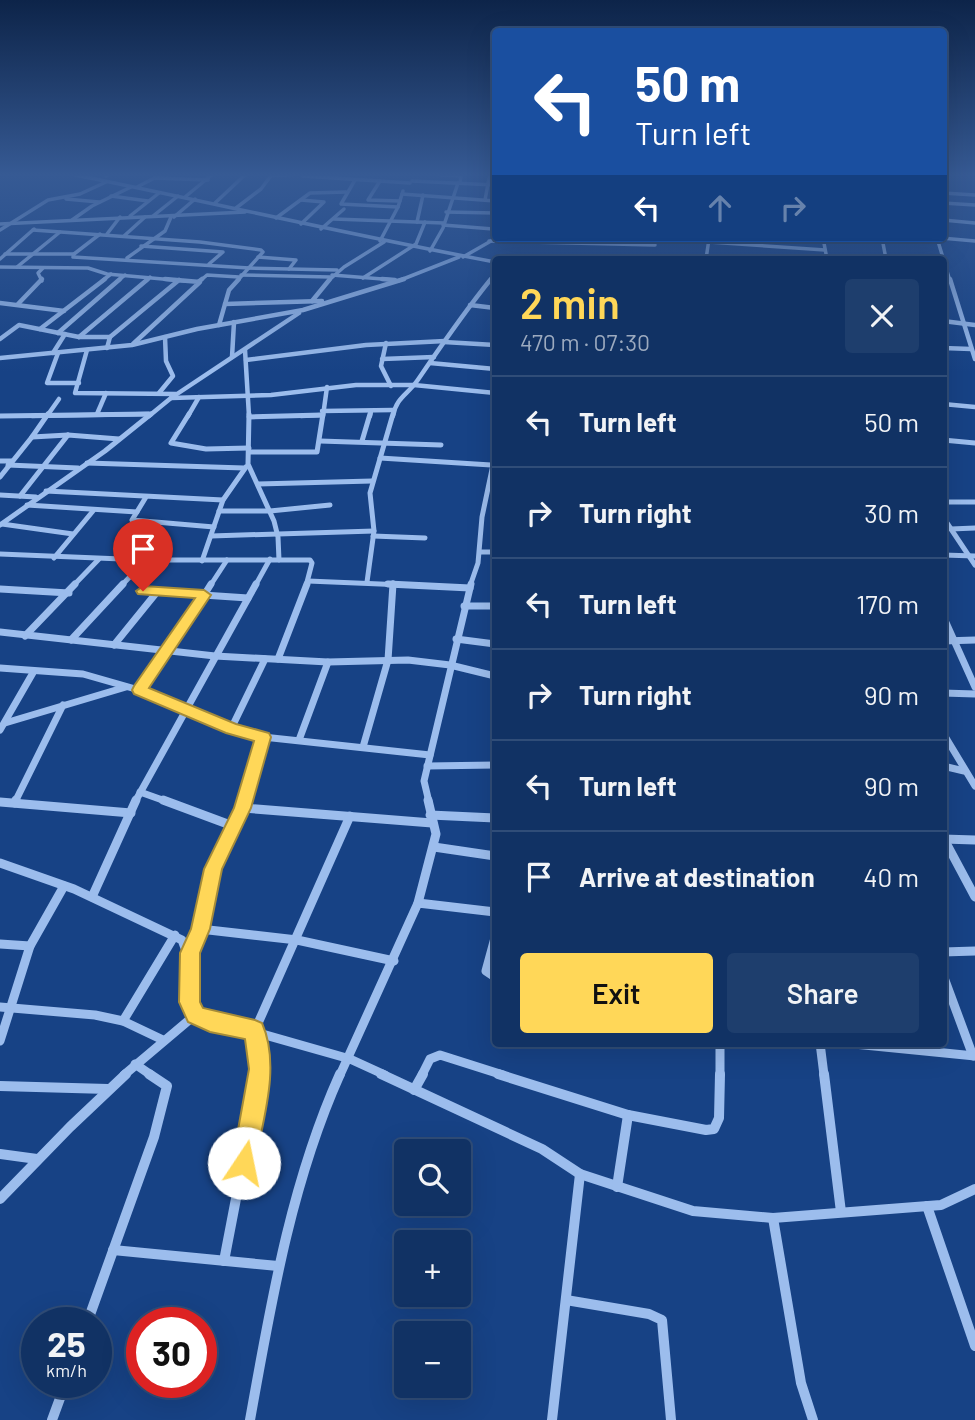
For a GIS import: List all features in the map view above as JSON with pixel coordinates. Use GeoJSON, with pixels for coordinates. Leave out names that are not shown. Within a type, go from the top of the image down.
{"type":"FeatureCollection","features":[{"type":"Feature","properties":{"kind":"street"},"geometry":{"type":"LineString","coordinates":[[0,259],[21,239]]}},
{"type":"Feature","properties":{"kind":"street"},"geometry":{"type":"LineString","coordinates":[[17,267],[51,239]]}},
{"type":"Feature","properties":{"kind":"street"},"geometry":{"type":"LineString","coordinates":[[4,253],[74,254],[93,239]]}},
{"type":"Feature","properties":{"kind":"street"},"geometry":{"type":"LineString","coordinates":[[127,258],[151,239]]}},
{"type":"Feature","properties":{"kind":"street"},"geometry":{"type":"LineString","coordinates":[[155,239],[200,242],[263,252],[229,290],[219,325]]}},
{"type":"Feature","properties":{"kind":"street"},"geometry":{"type":"LineString","coordinates":[[373,239],[492,262]]}},
{"type":"Feature","properties":{"kind":"street"},"geometry":{"type":"LineString","coordinates":[[363,278],[417,243],[418,239]]}},
{"type":"Feature","properties":{"kind":"street"},"geometry":{"type":"LineString","coordinates":[[430,251],[436,239]]}},
{"type":"Feature","properties":{"kind":"street"},"geometry":{"type":"LineString","coordinates":[[481,244],[485,239]]}},
{"type":"Feature","properties":{"kind":"street"},"geometry":{"type":"LineString","coordinates":[[947,239],[975,241]]}},
{"type":"Feature","properties":{"kind":"street"},"geometry":{"type":"LineString","coordinates":[[1,359],[132,345],[219,325],[303,310],[400,281],[461,257],[492,240]]}},
{"type":"Feature","properties":{"kind":"street"},"geometry":{"type":"LineString","coordinates":[[312,301],[337,270],[382,241]]}},
{"type":"Feature","properties":{"kind":"street"},"geometry":{"type":"LineString","coordinates":[[173,262],[200,242]]}},
{"type":"Feature","properties":{"kind":"street"},"geometry":{"type":"LineString","coordinates":[[520,242],[654,245]]}},
{"type":"Feature","properties":{"kind":"street"},"geometry":{"type":"LineString","coordinates":[[652,256],[655,242]]}},
{"type":"Feature","properties":{"kind":"street"},"geometry":{"type":"LineString","coordinates":[[732,242],[825,250]]}},
{"type":"Feature","properties":{"kind":"street"},"geometry":{"type":"LineString","coordinates":[[824,242],[826,256]]}},
{"type":"Feature","properties":{"kind":"street"},"geometry":{"type":"LineString","coordinates":[[141,246],[223,252],[209,265]]}},
{"type":"Feature","properties":{"kind":"street"},"geometry":{"type":"LineString","coordinates":[[158,261],[176,248]]}},
{"type":"Feature","properties":{"kind":"street"},"geometry":{"type":"LineString","coordinates":[[74,254],[73,257],[127,258],[248,268],[337,270]]}},
{"type":"Feature","properties":{"kind":"street"},"geometry":{"type":"LineString","coordinates":[[258,257],[296,260],[285,276]]}},
{"type":"Feature","properties":{"kind":"street"},"geometry":{"type":"LineString","coordinates":[[947,264],[975,359]]}},
{"type":"Feature","properties":{"kind":"street"},"geometry":{"type":"LineString","coordinates":[[0,267],[92,269],[111,274],[198,282]]}},
{"type":"Feature","properties":{"kind":"street"},"geometry":{"type":"LineString","coordinates":[[18,304],[43,280],[38,273],[43,268]]}},
{"type":"Feature","properties":{"kind":"street"},"geometry":{"type":"LineString","coordinates":[[40,330],[111,274]]}},
{"type":"Feature","properties":{"kind":"street"},"geometry":{"type":"LineString","coordinates":[[58,333],[125,275]]}},
{"type":"Feature","properties":{"kind":"street"},"geometry":{"type":"LineString","coordinates":[[132,345],[206,275],[331,276],[400,281]]}},
{"type":"Feature","properties":{"kind":"street"},"geometry":{"type":"LineString","coordinates":[[79,337],[150,277]]}},
{"type":"Feature","properties":{"kind":"street"},"geometry":{"type":"LineString","coordinates":[[367,582],[373,533],[370,493],[393,410],[399,397],[414,385],[492,278]]}},
{"type":"Feature","properties":{"kind":"street"},"geometry":{"type":"LineString","coordinates":[[107,348],[110,337],[179,279]]}},
{"type":"Feature","properties":{"kind":"street"},"geometry":{"type":"LineString","coordinates":[[225,304],[327,301]]}},
{"type":"Feature","properties":{"kind":"street"},"geometry":{"type":"LineString","coordinates":[[0,303],[64,311]]}},
{"type":"Feature","properties":{"kind":"street"},"geometry":{"type":"LineString","coordinates":[[470,306],[492,308]]}},
{"type":"Feature","properties":{"kind":"street"},"geometry":{"type":"LineString","coordinates":[[1,524],[174,396],[303,310]]}},
{"type":"Feature","properties":{"kind":"street"},"geometry":{"type":"LineString","coordinates":[[232,357],[234,322]]}},
{"type":"Feature","properties":{"kind":"street"},"geometry":{"type":"LineString","coordinates":[[947,322],[975,325]]}},
{"type":"Feature","properties":{"kind":"street"},"geometry":{"type":"LineString","coordinates":[[0,339],[17,326],[79,337],[110,337]]}},
{"type":"Feature","properties":{"kind":"street"},"geometry":{"type":"LineString","coordinates":[[65,334],[55,353],[47,383],[79,383]]}},
{"type":"Feature","properties":{"kind":"street"},"geometry":{"type":"LineString","coordinates":[[159,393],[173,376],[166,361],[164,337]]}},
{"type":"Feature","properties":{"kind":"street"},"geometry":{"type":"LineString","coordinates":[[246,360],[386,343],[444,341],[492,344]]}},
{"type":"Feature","properties":{"kind":"street"},"geometry":{"type":"LineString","coordinates":[[386,343],[381,366],[391,386]]}},
{"type":"Feature","properties":{"kind":"street"},"geometry":{"type":"LineString","coordinates":[[947,348],[971,349]]}},
{"type":"Feature","properties":{"kind":"street"},"geometry":{"type":"LineString","coordinates":[[87,350],[75,393],[248,397],[327,387],[414,385],[492,393]]}},
{"type":"Feature","properties":{"kind":"street"},"geometry":{"type":"LineString","coordinates":[[202,561],[223,500],[246,466],[249,417],[244,350]]}},
{"type":"Feature","properties":{"kind":"street"},"geometry":{"type":"LineString","coordinates":[[382,359],[434,357]]}},
{"type":"Feature","properties":{"kind":"street"},"geometry":{"type":"LineString","coordinates":[[430,363],[492,369]]}},
{"type":"Feature","properties":{"kind":"street"},"geometry":{"type":"LineString","coordinates":[[200,397],[171,443],[206,449],[314,453],[319,450],[327,387]]}},
{"type":"Feature","properties":{"kind":"street"},"geometry":{"type":"LineString","coordinates":[[97,414],[106,393]]}},
{"type":"Feature","properties":{"kind":"street"},"geometry":{"type":"LineString","coordinates":[[0,477],[59,399]]}},
{"type":"Feature","properties":{"kind":"street"},"geometry":{"type":"LineString","coordinates":[[947,404],[975,407]]}},
{"type":"Feature","properties":{"kind":"street"},"geometry":{"type":"LineString","coordinates":[[249,417],[393,410]]}},
{"type":"Feature","properties":{"kind":"street"},"geometry":{"type":"LineString","coordinates":[[362,442],[371,411]]}},
{"type":"Feature","properties":{"kind":"street"},"geometry":{"type":"LineString","coordinates":[[1,418],[149,414]]}},
{"type":"Feature","properties":{"kind":"street"},"geometry":{"type":"LineString","coordinates":[[32,436],[68,435],[119,439]]}},
{"type":"Feature","properties":{"kind":"street"},"geometry":{"type":"LineString","coordinates":[[19,496],[68,435]]}},
{"type":"Feature","properties":{"kind":"street"},"geometry":{"type":"LineString","coordinates":[[947,440],[975,443]]}},
{"type":"Feature","properties":{"kind":"street"},"geometry":{"type":"LineString","coordinates":[[320,441],[441,444]]}},
{"type":"Feature","properties":{"kind":"street"},"geometry":{"type":"LineString","coordinates":[[250,1420],[278,1266],[321,1116],[394,961],[418,903],[434,847],[436,834],[424,781],[464,606],[480,552],[491,465],[380,458]]}},
{"type":"Feature","properties":{"kind":"street"},"geometry":{"type":"LineString","coordinates":[[0,461],[79,468]]}},
{"type":"Feature","properties":{"kind":"street"},"geometry":{"type":"LineString","coordinates":[[86,463],[246,466],[255,470],[278,536],[279,560]]}},
{"type":"Feature","properties":{"kind":"street"},"geometry":{"type":"LineString","coordinates":[[258,484],[372,481]]}},
{"type":"Feature","properties":{"kind":"street"},"geometry":{"type":"LineString","coordinates":[[46,491],[223,500]]}},
{"type":"Feature","properties":{"kind":"street"},"geometry":{"type":"LineString","coordinates":[[0,495],[37,497]]}},
{"type":"Feature","properties":{"kind":"street"},"geometry":{"type":"LineString","coordinates":[[486,495],[492,496]]}},
{"type":"Feature","properties":{"kind":"street"},"geometry":{"type":"LineString","coordinates":[[146,497],[132,519],[135,522],[214,527]]}},
{"type":"Feature","properties":{"kind":"street"},"geometry":{"type":"LineString","coordinates":[[947,502],[975,502]]}},
{"type":"Feature","properties":{"kind":"street"},"geometry":{"type":"LineString","coordinates":[[27,505],[137,512]]}},
{"type":"Feature","properties":{"kind":"street"},"geometry":{"type":"LineString","coordinates":[[219,511],[270,511],[330,505]]}},
{"type":"Feature","properties":{"kind":"street"},"geometry":{"type":"LineString","coordinates":[[54,558],[93,511]]}},
{"type":"Feature","properties":{"kind":"street"},"geometry":{"type":"LineString","coordinates":[[947,523],[972,556],[975,565]]}},
{"type":"Feature","properties":{"kind":"street"},"geometry":{"type":"LineString","coordinates":[[1,524],[73,534]]}},
{"type":"Feature","properties":{"kind":"street"},"geometry":{"type":"LineString","coordinates":[[951,529],[975,528]]}},
{"type":"Feature","properties":{"kind":"street"},"geometry":{"type":"LineString","coordinates":[[211,536],[373,533],[425,538]]}},
{"type":"Feature","properties":{"kind":"street"},"geometry":{"type":"LineString","coordinates":[[480,552],[492,552]]}},
{"type":"Feature","properties":{"kind":"street"},"geometry":{"type":"LineString","coordinates":[[0,554],[146,560],[310,560],[313,563],[308,581],[278,659]]}},
{"type":"Feature","properties":{"kind":"street"},"geometry":{"type":"LineString","coordinates":[[947,555],[972,556]]}},
{"type":"Feature","properties":{"kind":"street"},"geometry":{"type":"LineString","coordinates":[[25,636],[99,559]]}},
{"type":"Feature","properties":{"kind":"street"},"geometry":{"type":"LineString","coordinates":[[92,897],[140,792],[270,559]]}},
{"type":"Feature","properties":{"kind":"street"},"geometry":{"type":"LineString","coordinates":[[71,640],[146,560]]}},
{"type":"Feature","properties":{"kind":"street"},"geometry":{"type":"LineString","coordinates":[[139,690],[169,651],[227,560]]}},
{"type":"Feature","properties":{"kind":"street"},"geometry":{"type":"LineString","coordinates":[[308,581],[470,588]]}},
{"type":"Feature","properties":{"kind":"street"},"geometry":{"type":"LineString","coordinates":[[363,747],[388,660],[393,583]]}},
{"type":"Feature","properties":{"kind":"street"},"geometry":{"type":"LineString","coordinates":[[1,590],[69,593]]}},
{"type":"Feature","properties":{"kind":"street"},"geometry":{"type":"LineString","coordinates":[[143,591],[248,598]]}},
{"type":"Feature","properties":{"kind":"street"},"geometry":{"type":"LineString","coordinates":[[114,645],[157,592]]}},
{"type":"Feature","properties":{"kind":"street"},"geometry":{"type":"LineString","coordinates":[[464,606],[492,606]]}},
{"type":"Feature","properties":{"kind":"street"},"geometry":{"type":"LineString","coordinates":[[947,624],[975,687]]}},
{"type":"Feature","properties":{"kind":"street"},"geometry":{"type":"LineString","coordinates":[[0,632],[215,656],[328,662],[388,660],[450,665],[492,675]]}},
{"type":"Feature","properties":{"kind":"street"},"geometry":{"type":"LineString","coordinates":[[456,639],[492,644]]}},
{"type":"Feature","properties":{"kind":"street"},"geometry":{"type":"LineString","coordinates":[[947,641],[975,640]]}},
{"type":"Feature","properties":{"kind":"street"},"geometry":{"type":"LineString","coordinates":[[232,729],[265,659]]}},
{"type":"Feature","properties":{"kind":"street"},"geometry":{"type":"LineString","coordinates":[[299,740],[328,662]]}},
{"type":"Feature","properties":{"kind":"street"},"geometry":{"type":"LineString","coordinates":[[0,668],[83,674],[139,690],[232,729],[263,737],[430,754]]}},
{"type":"Feature","properties":{"kind":"street"},"geometry":{"type":"LineString","coordinates":[[0,730],[34,671]]}},
{"type":"Feature","properties":{"kind":"street"},"geometry":{"type":"LineString","coordinates":[[5,723],[127,687]]}},
{"type":"Feature","properties":{"kind":"street"},"geometry":{"type":"LineString","coordinates":[[947,693],[975,694]]}},
{"type":"Feature","properties":{"kind":"street"},"geometry":{"type":"LineString","coordinates":[[15,803],[63,705]]}},
{"type":"Feature","properties":{"kind":"street"},"geometry":{"type":"LineString","coordinates":[[263,737],[243,808],[213,869],[200,929],[190,953],[189,1002],[195,1015],[210,1022],[255,1030],[322,1055],[350,1059],[542,1149],[580,1174],[693,1211],[773,1218],[941,1205],[975,1189]]}},
{"type":"Feature","properties":{"kind":"street"},"geometry":{"type":"LineString","coordinates":[[947,740],[975,786]]}},
{"type":"Feature","properties":{"kind":"street"},"geometry":{"type":"LineString","coordinates":[[427,766],[492,765]]}},
{"type":"Feature","properties":{"kind":"street"},"geometry":{"type":"LineString","coordinates":[[947,767],[964,771]]}},
{"type":"Feature","properties":{"kind":"street"},"geometry":{"type":"LineString","coordinates":[[140,792],[233,826]]}},
{"type":"Feature","properties":{"kind":"street"},"geometry":{"type":"LineString","coordinates":[[0,802],[131,813]]}},
{"type":"Feature","properties":{"kind":"street"},"geometry":{"type":"LineString","coordinates":[[243,808],[351,816],[492,818]]}},
{"type":"Feature","properties":{"kind":"street"},"geometry":{"type":"LineString","coordinates":[[224,1261],[258,1089],[260,1069],[255,1030],[351,816]]}},
{"type":"Feature","properties":{"kind":"street"},"geometry":{"type":"LineString","coordinates":[[947,839],[975,840]]}},
{"type":"Feature","properties":{"kind":"street"},"geometry":{"type":"LineString","coordinates":[[947,845],[975,897]]}},
{"type":"Feature","properties":{"kind":"street"},"geometry":{"type":"LineString","coordinates":[[434,847],[492,856]]}},
{"type":"Feature","properties":{"kind":"street"},"geometry":{"type":"LineString","coordinates":[[0,863],[92,897],[175,935],[182,940],[190,953]]}},
{"type":"Feature","properties":{"kind":"street"},"geometry":{"type":"LineString","coordinates":[[0,1041],[30,946],[64,886]]}},
{"type":"Feature","properties":{"kind":"street"},"geometry":{"type":"LineString","coordinates":[[418,903],[492,912]]}},
{"type":"Feature","properties":{"kind":"street"},"geometry":{"type":"LineString","coordinates":[[200,929],[297,940],[394,961]]}},
{"type":"Feature","properties":{"kind":"street"},"geometry":{"type":"LineString","coordinates":[[123,1021],[175,935]]}},
{"type":"Feature","properties":{"kind":"street"},"geometry":{"type":"LineString","coordinates":[[0,944],[30,946]]}},
{"type":"Feature","properties":{"kind":"street"},"geometry":{"type":"LineString","coordinates":[[492,949],[486,971],[492,975]]}},
{"type":"Feature","properties":{"kind":"street"},"geometry":{"type":"LineString","coordinates":[[947,952],[975,951]]}},
{"type":"Feature","properties":{"kind":"street"},"geometry":{"type":"LineString","coordinates":[[947,985],[974,1056]]}},
{"type":"Feature","properties":{"kind":"street"},"geometry":{"type":"LineString","coordinates":[[0,1007],[123,1021],[163,1040]]}},
{"type":"Feature","properties":{"kind":"street"},"geometry":{"type":"LineString","coordinates":[[0,1199],[108,1089],[195,1015]]}},
{"type":"Feature","properties":{"kind":"street"},"geometry":{"type":"LineString","coordinates":[[414,1090],[430,1059],[440,1055],[628,1115],[706,1130],[714,1129],[719,1118],[720,1047]]}},
{"type":"Feature","properties":{"kind":"street"},"geometry":{"type":"LineString","coordinates":[[820,1047],[841,1212]]}},
{"type":"Feature","properties":{"kind":"street"},"geometry":{"type":"LineString","coordinates":[[929,1047],[974,1056]]}},
{"type":"Feature","properties":{"kind":"street"},"geometry":{"type":"LineString","coordinates":[[93,1307],[154,1137],[167,1086],[135,1064]]}},
{"type":"Feature","properties":{"kind":"street"},"geometry":{"type":"LineString","coordinates":[[0,1086],[108,1089]]}},
{"type":"Feature","properties":{"kind":"street"},"geometry":{"type":"LineString","coordinates":[[617,1188],[628,1115]]}},
{"type":"Feature","properties":{"kind":"street"},"geometry":{"type":"LineString","coordinates":[[0,1154],[37,1159]]}},
{"type":"Feature","properties":{"kind":"street"},"geometry":{"type":"LineString","coordinates":[[552,1420],[580,1174]]}},
{"type":"Feature","properties":{"kind":"street"},"geometry":{"type":"LineString","coordinates":[[928,1206],[970,1315],[975,1346]]}},
{"type":"Feature","properties":{"kind":"street"},"geometry":{"type":"LineString","coordinates":[[773,1218],[801,1383],[813,1420]]}},
{"type":"Feature","properties":{"kind":"street"},"geometry":{"type":"LineString","coordinates":[[113,1250],[278,1266]]}},
{"type":"Feature","properties":{"kind":"street"},"geometry":{"type":"LineString","coordinates":[[566,1300],[649,1314],[662,1320],[671,1420]]}},
{"type":"Feature","properties":{"kind":"street"},"geometry":{"type":"LineString","coordinates":[[52,1420],[60,1398]]}},
{"type":"Feature","properties":{"kind":"route"},"geometry":{"type":"LineString","coordinates":[[143,591],[204,595],[169,651],[139,690],[232,729],[263,737],[243,808],[213,869],[200,929],[190,953],[189,1002],[195,1015],[210,1022],[255,1030],[260,1069],[244,1163]]}}]}
